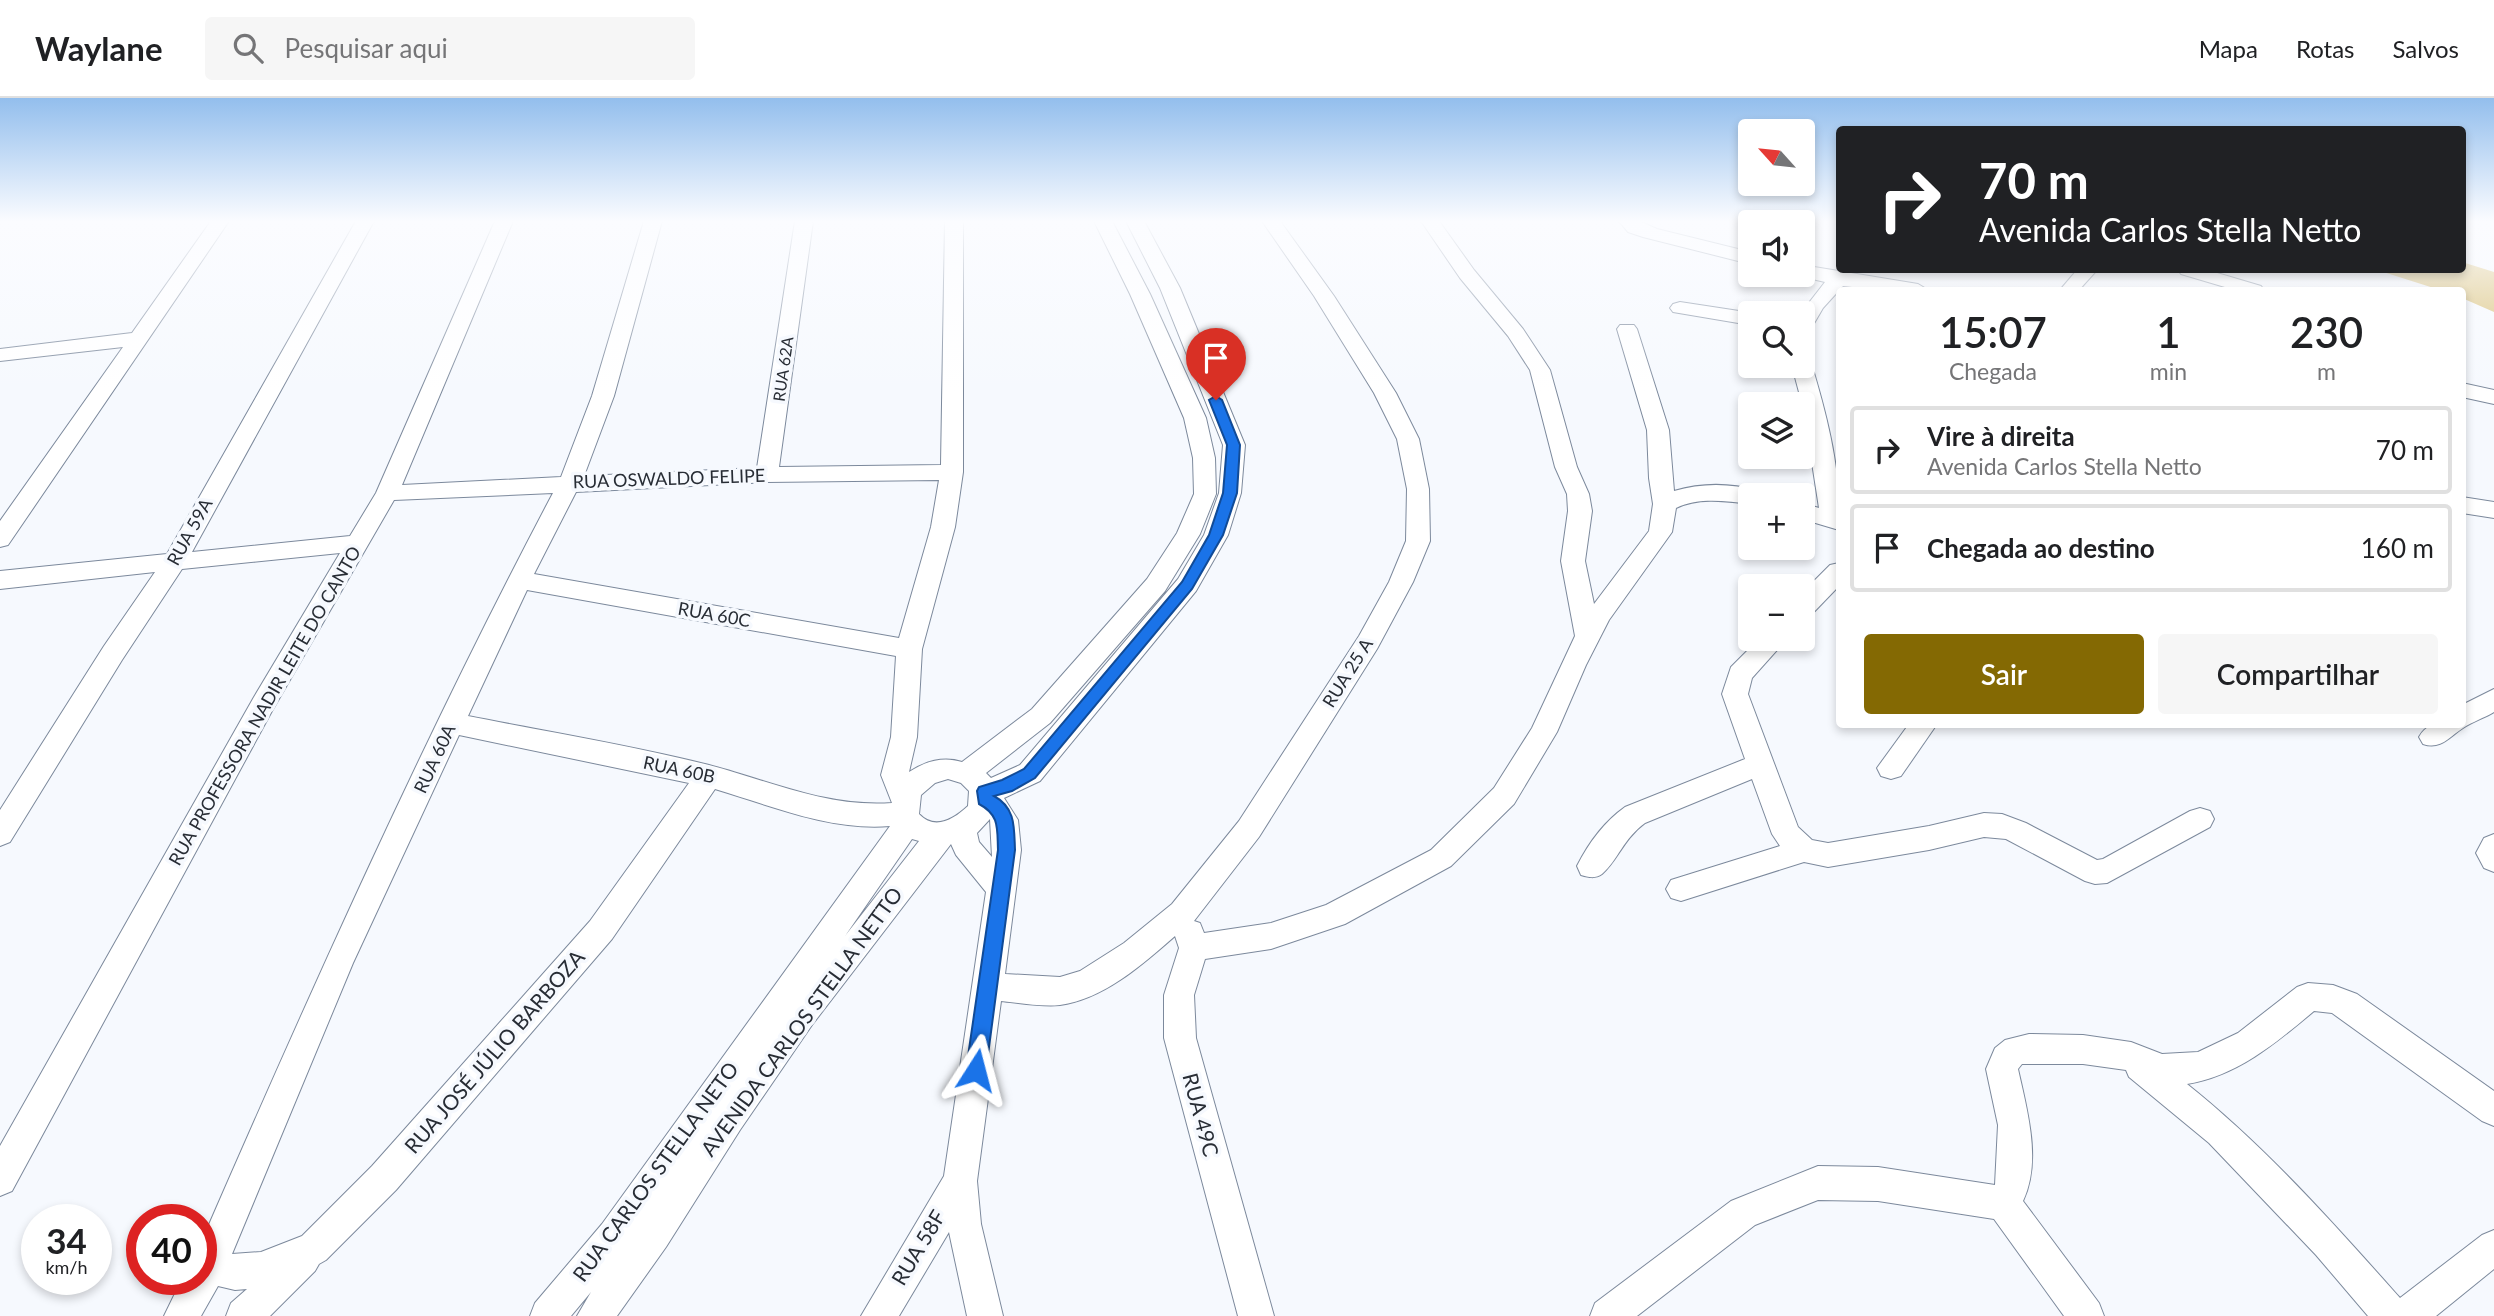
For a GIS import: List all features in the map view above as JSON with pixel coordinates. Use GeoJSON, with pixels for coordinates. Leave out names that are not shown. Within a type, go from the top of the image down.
{"type":"FeatureCollection","features":[{"type":"Feature","properties":{"kind":"street"},"geometry":{"type":"LineString","coordinates":[[0,539],[180,278]]}},
{"type":"Feature","properties":{"kind":"street","name":"RUA 59A"},"geometry":{"type":"LineString","coordinates":[[0,834],[113,653],[174,563],[333,278]]}},
{"type":"Feature","properties":{"kind":"street","name":"RUA PROFESSORA NADIR LEITE DO CANTO"},"geometry":{"type":"LineString","coordinates":[[0,1179],[263,704],[387,493],[480,278]]}},
{"type":"Feature","properties":{"kind":"street","name":"RUA 60A"},"geometry":{"type":"LineString","coordinates":[[181,1316],[222,1269],[338,963],[519,580],[570,482],[603,397],[637,278]]}},
{"type":"Feature","properties":{"kind":"street","name":"RUA 62A"},"geometry":{"type":"LineString","coordinates":[[767,475],[796,278]]}},
{"type":"Feature","properties":{"kind":"street"},"geometry":{"type":"LineString","coordinates":[[954,278],[952,471],[943,527],[909,649],[904,737],[895,762],[895,775],[906,811],[928,833],[951,831],[978,816],[972,783]]}},
{"type":"Feature","properties":{"kind":"street"},"geometry":{"type":"LineString","coordinates":[[972,783],[1041,716],[1156,585],[1188,534],[1205,494],[1204,458],[1195,418],[1132,278]]}},
{"type":"Feature","properties":{"kind":"street"},"geometry":{"type":"LineString","coordinates":[[906,811],[917,780],[926,774],[1006,786],[1030,773],[1187,585],[1216,535],[1230,493],[1234,445],[1165,278]]}},
{"type":"Feature","properties":{"kind":"street","name":"RUA 25 A"},"geometry":{"type":"LineString","coordinates":[[988,988],[1060,991],[1089,982],[1135,952],[1182,913],[1249,829],[1360,653],[1401,582],[1418,541],[1420,513],[1408,439],[1385,393],[1311,278]]}},
{"type":"Feature","properties":{"kind":"street"},"geometry":{"type":"LineString","coordinates":[[1471,278],[1516,333],[1540,370],[1566,467],[1578,494],[1580,511],[1573,561],[1588,637]]}},
{"type":"Feature","properties":{"kind":"street"},"geometry":{"type":"LineString","coordinates":[[1833,278],[1896,287]]}},
{"type":"Feature","properties":{"kind":"street"},"geometry":{"type":"LineString","coordinates":[[2214,278],[2244,287]]}},
{"type":"Feature","properties":{"kind":"street"},"geometry":{"type":"LineString","coordinates":[[1815,306],[1838,279]]}},
{"type":"Feature","properties":{"kind":"street"},"geometry":{"type":"LineString","coordinates":[[1680,308],[1738,316]]}},
{"type":"Feature","properties":{"kind":"street"},"geometry":{"type":"LineString","coordinates":[[1182,913],[1194,948],[1271,936],[1335,915],[1441,858],[1504,796],[1544,732],[1588,637],[1609,601],[1660,532],[1665,504],[1660,478],[1658,430],[1627,329]]}},
{"type":"Feature","properties":{"kind":"street"},"geometry":{"type":"LineString","coordinates":[[0,355],[136,339]]}},
{"type":"Feature","properties":{"kind":"street"},"geometry":{"type":"LineString","coordinates":[[1805,378],[1815,411],[1836,521],[1815,515]]}},
{"type":"Feature","properties":{"kind":"street"},"geometry":{"type":"LineString","coordinates":[[2466,391],[2494,397]]}},
{"type":"Feature","properties":{"kind":"street","name":"RUA OSWALDO FELIPE"},"geometry":{"type":"LineString","coordinates":[[387,493],[570,482],[952,471]]}},
{"type":"Feature","properties":{"kind":"street"},"geometry":{"type":"LineString","coordinates":[[1665,504],[1682,495],[1706,491],[1738,495]]}},
{"type":"Feature","properties":{"kind":"street"},"geometry":{"type":"LineString","coordinates":[[2466,506],[2494,510]]}},
{"type":"Feature","properties":{"kind":"street"},"geometry":{"type":"LineString","coordinates":[[0,580],[357,543]]}},
{"type":"Feature","properties":{"kind":"street"},"geometry":{"type":"LineString","coordinates":[[1815,596],[1836,574]]}},
{"type":"Feature","properties":{"kind":"street","name":"RUA 60C"},"geometry":{"type":"LineString","coordinates":[[519,580],[909,649]]}},
{"type":"Feature","properties":{"kind":"street"},"geometry":{"type":"LineString","coordinates":[[1762,651],[1740,674],[1735,694],[1786,834],[1804,850]]}},
{"type":"Feature","properties":{"kind":"street"},"geometry":{"type":"LineString","coordinates":[[2466,716],[2494,699]]}},
{"type":"Feature","properties":{"kind":"street","name":"RUA 60B"},"geometry":{"type":"LineString","coordinates":[[452,723],[709,776],[826,811],[871,816],[906,811]]}},
{"type":"Feature","properties":{"kind":"street"},"geometry":{"type":"LineString","coordinates":[[1891,768],[1921,728]]}},
{"type":"Feature","properties":{"kind":"street"},"geometry":{"type":"LineString","coordinates":[[904,737],[924,754],[972,783],[996,805],[1005,818],[1007,850],[960,1181],[964,1224],[985,1316]]}},
{"type":"Feature","properties":{"kind":"street"},"geometry":{"type":"LineString","coordinates":[[1591,866],[1620,827],[1635,815],[1759,765]]}},
{"type":"Feature","properties":{"kind":"street","name":"RUA JOSÉ JÚLIO BARBOZA"},"geometry":{"type":"LineString","coordinates":[[222,1269],[261,1270],[314,1248],[384,1178],[601,930],[709,776]]}},
{"type":"Feature","properties":{"kind":"street","name":"RUA CARLOS STELLA NETO"},"geometry":{"type":"LineString","coordinates":[[548,1316],[614,1236],[762,1027],[906,811]]}},
{"type":"Feature","properties":{"kind":"street"},"geometry":{"type":"LineString","coordinates":[[1681,889],[1804,850],[1828,855],[1993,825],[2016,831],[2095,872],[2107,872],[2200,819]]}},
{"type":"Feature","properties":{"kind":"street"},"geometry":{"type":"LineString","coordinates":[[951,831],[1001,888]]}},
{"type":"Feature","properties":{"kind":"street","name":"AVENIDA CARLOS STELLA NETTO"},"geometry":{"type":"LineString","coordinates":[[595,1316],[654,1235],[728,1119],[787,1036],[951,831]]}},
{"type":"Feature","properties":{"kind":"street"},"geometry":{"type":"LineString","coordinates":[[2494,846],[2490,853],[2494,860]]}},
{"type":"Feature","properties":{"kind":"street","name":"RUA 49C"},"geometry":{"type":"LineString","coordinates":[[1194,948],[1179,995],[1180,1038],[1256,1316]]}},
{"type":"Feature","properties":{"kind":"street"},"geometry":{"type":"LineString","coordinates":[[2004,1203],[2014,1183],[2015,1153],[2014,1125],[2002,1069],[2006,1058],[2016,1050],[2037,1048],[2127,1055],[2153,1068],[2180,1070],[2207,1064],[2236,1052],[2308,998],[2322,997],[2346,1004],[2494,1110]]}},
{"type":"Feature","properties":{"kind":"street"},"geometry":{"type":"LineString","coordinates":[[2127,1055],[2221,1132],[2328,1243],[2392,1316]]}},
{"type":"Feature","properties":{"kind":"street","name":"RUA 58F"},"geometry":{"type":"LineString","coordinates":[[879,1316],[960,1181]]}},
{"type":"Feature","properties":{"kind":"street"},"geometry":{"type":"LineString","coordinates":[[1608,1316],[1743,1213],[1818,1183],[1878,1184],[2004,1203],[2086,1316]]}},
{"type":"Feature","properties":{"kind":"street"},"geometry":{"type":"LineString","coordinates":[[2407,1316],[2494,1247]]}},
{"type":"Feature","properties":{"kind":"street"},"geometry":{"type":"LineString","coordinates":[[244,1316],[314,1248]]}},
{"type":"Feature","properties":{"kind":"shaded area"},"geometry":{"type":"Polygon","coordinates":[[[2402,278],[2494,278],[2494,312],[2466,300],[2466,287],[2431,287],[2402,278]]]}},
{"type":"Feature","properties":{"kind":"route"},"geometry":{"type":"LineString","coordinates":[[976,1070],[1007,850],[1005,818],[996,805],[985,799],[985,791],[1006,786],[1030,773],[1187,585],[1216,535],[1230,493],[1234,445],[1216,400]]}}]}
